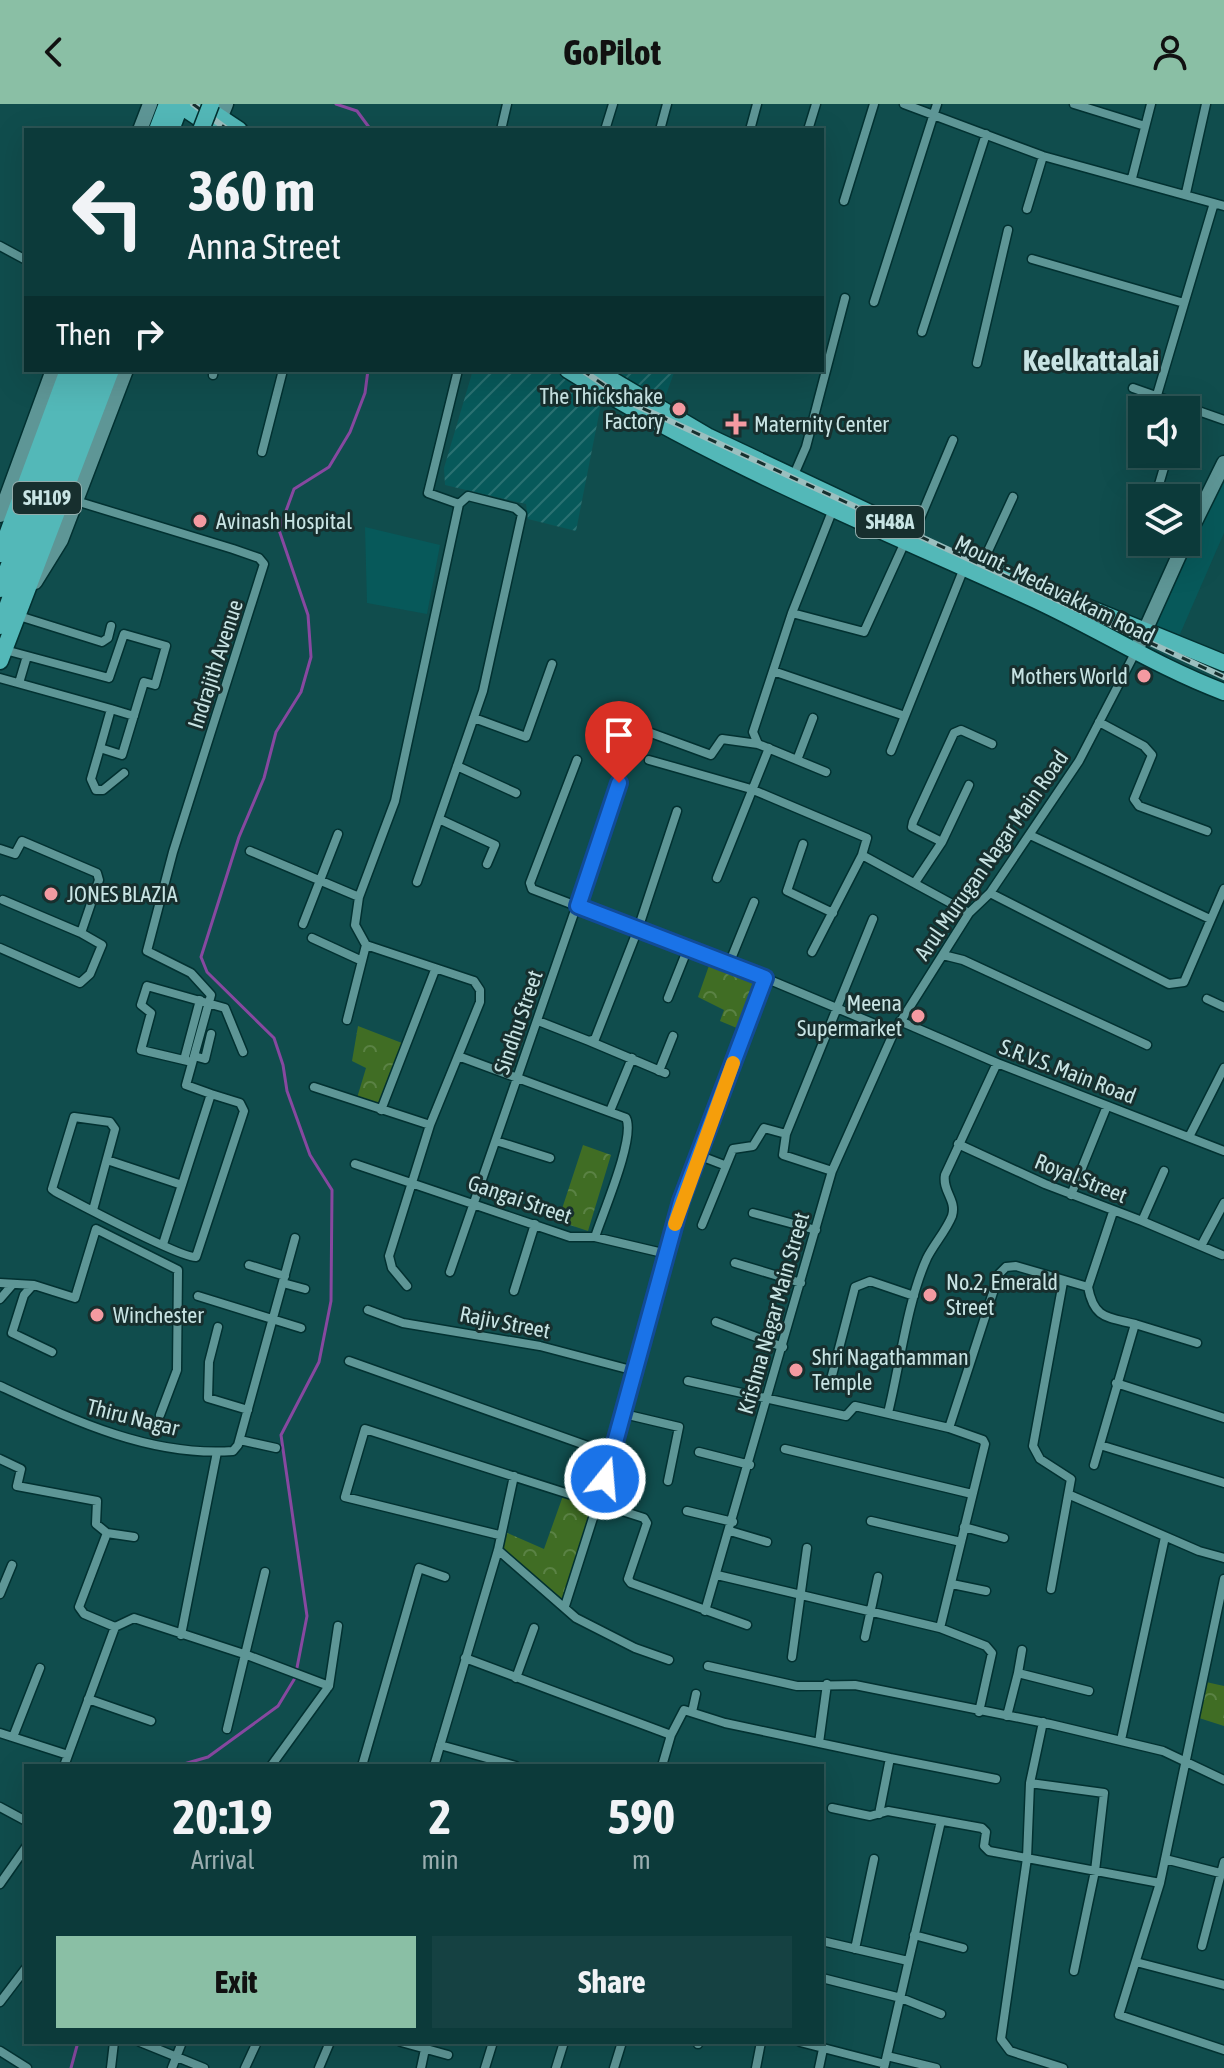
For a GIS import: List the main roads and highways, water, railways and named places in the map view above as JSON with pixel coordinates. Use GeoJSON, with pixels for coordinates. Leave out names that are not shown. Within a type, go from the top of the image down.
{"type":"FeatureCollection","features":[{"type":"Feature","properties":{"kind":"main road"},"geometry":{"type":"LineString","coordinates":[[185,109],[235,128]]}},
{"type":"Feature","properties":{"kind":"main road"},"geometry":{"type":"LineString","coordinates":[[160,128],[185,109]]}},
{"type":"Feature","properties":{"kind":"main road"},"geometry":{"type":"LineString","coordinates":[[172,128],[185,109]]}},
{"type":"Feature","properties":{"kind":"main road"},"geometry":{"type":"LineString","coordinates":[[0,554],[5,521],[67,372]]}},
{"type":"Feature","properties":{"kind":"main road","name":"SH109"},"geometry":{"type":"LineString","coordinates":[[0,589],[81,372]]}},
{"type":"Feature","properties":{"kind":"main road","name":"SH109"},"geometry":{"type":"LineString","coordinates":[[0,626],[94,372]]}},
{"type":"Feature","properties":{"kind":"main road"},"geometry":{"type":"LineString","coordinates":[[2,656],[110,372]]}},
{"type":"Feature","properties":{"kind":"main road","name":"Mount - Medavakkam Road"},"geometry":{"type":"LineString","coordinates":[[571,372],[698,447],[833,508],[982,564],[1144,633],[1224,663]]}},
{"type":"Feature","properties":{"kind":"main road","name":"Mount - Medavakkam Road"},"geometry":{"type":"LineString","coordinates":[[598,372],[707,436],[910,537],[965,568],[1064,613],[1135,653],[1224,692]]}},
{"type":"Feature","properties":{"kind":"waterway"},"geometry":{"type":"LineString","coordinates":[[336,104],[357,111],[370,128]]}},
{"type":"Feature","properties":{"kind":"waterway"},"geometry":{"type":"LineString","coordinates":[[184,1764],[208,1757],[278,1706],[295,1678],[307,1616],[281,1435],[319,1362],[331,1301],[332,1190],[310,1155],[287,1091],[274,1038],[207,972],[201,957],[239,837],[264,778],[276,732],[301,692],[311,657],[308,615],[279,530],[294,489],[329,467],[350,432],[365,393],[368,372]]}},
{"type":"Feature","properties":{"kind":"waterway"},"geometry":{"type":"LineString","coordinates":[[71,2068],[77,2044]]}},
{"type":"Feature","properties":{"kind":"railway"},"geometry":{"type":"LineString","coordinates":[[193,104],[225,128]]}},
{"type":"Feature","properties":{"kind":"railway"},"geometry":{"type":"LineString","coordinates":[[585,372],[629,402],[1224,677]]}},
{"type":"Feature","properties":{"kind":"place","name":"The Thickshake Factory"},"geometry":{"type":"Point","coordinates":[679,409]}},
{"type":"Feature","properties":{"kind":"place","name":"Maternity Center"},"geometry":{"type":"Point","coordinates":[736,424]}},
{"type":"Feature","properties":{"kind":"place","name":"Avinash Hospital"},"geometry":{"type":"Point","coordinates":[200,521]}},
{"type":"Feature","properties":{"kind":"place","name":"Mothers World"},"geometry":{"type":"Point","coordinates":[1144,676]}},
{"type":"Feature","properties":{"kind":"place","name":"JONES BLAZIA"},"geometry":{"type":"Point","coordinates":[51,894]}},
{"type":"Feature","properties":{"kind":"place","name":"Meena Supermarket"},"geometry":{"type":"Point","coordinates":[918,1016]}},
{"type":"Feature","properties":{"kind":"place","name":"No.2, Emerald Street"},"geometry":{"type":"Point","coordinates":[930,1295]}},
{"type":"Feature","properties":{"kind":"place","name":"Winchester"},"geometry":{"type":"Point","coordinates":[97,1315]}},
{"type":"Feature","properties":{"kind":"place","name":"Shri Nagathamman Temple"},"geometry":{"type":"Point","coordinates":[796,1370]}},
{"type":"Feature","properties":{"kind":"district","name":"Keelkattalai"},"geometry":{"type":"Point","coordinates":[1091,361]}}]}
